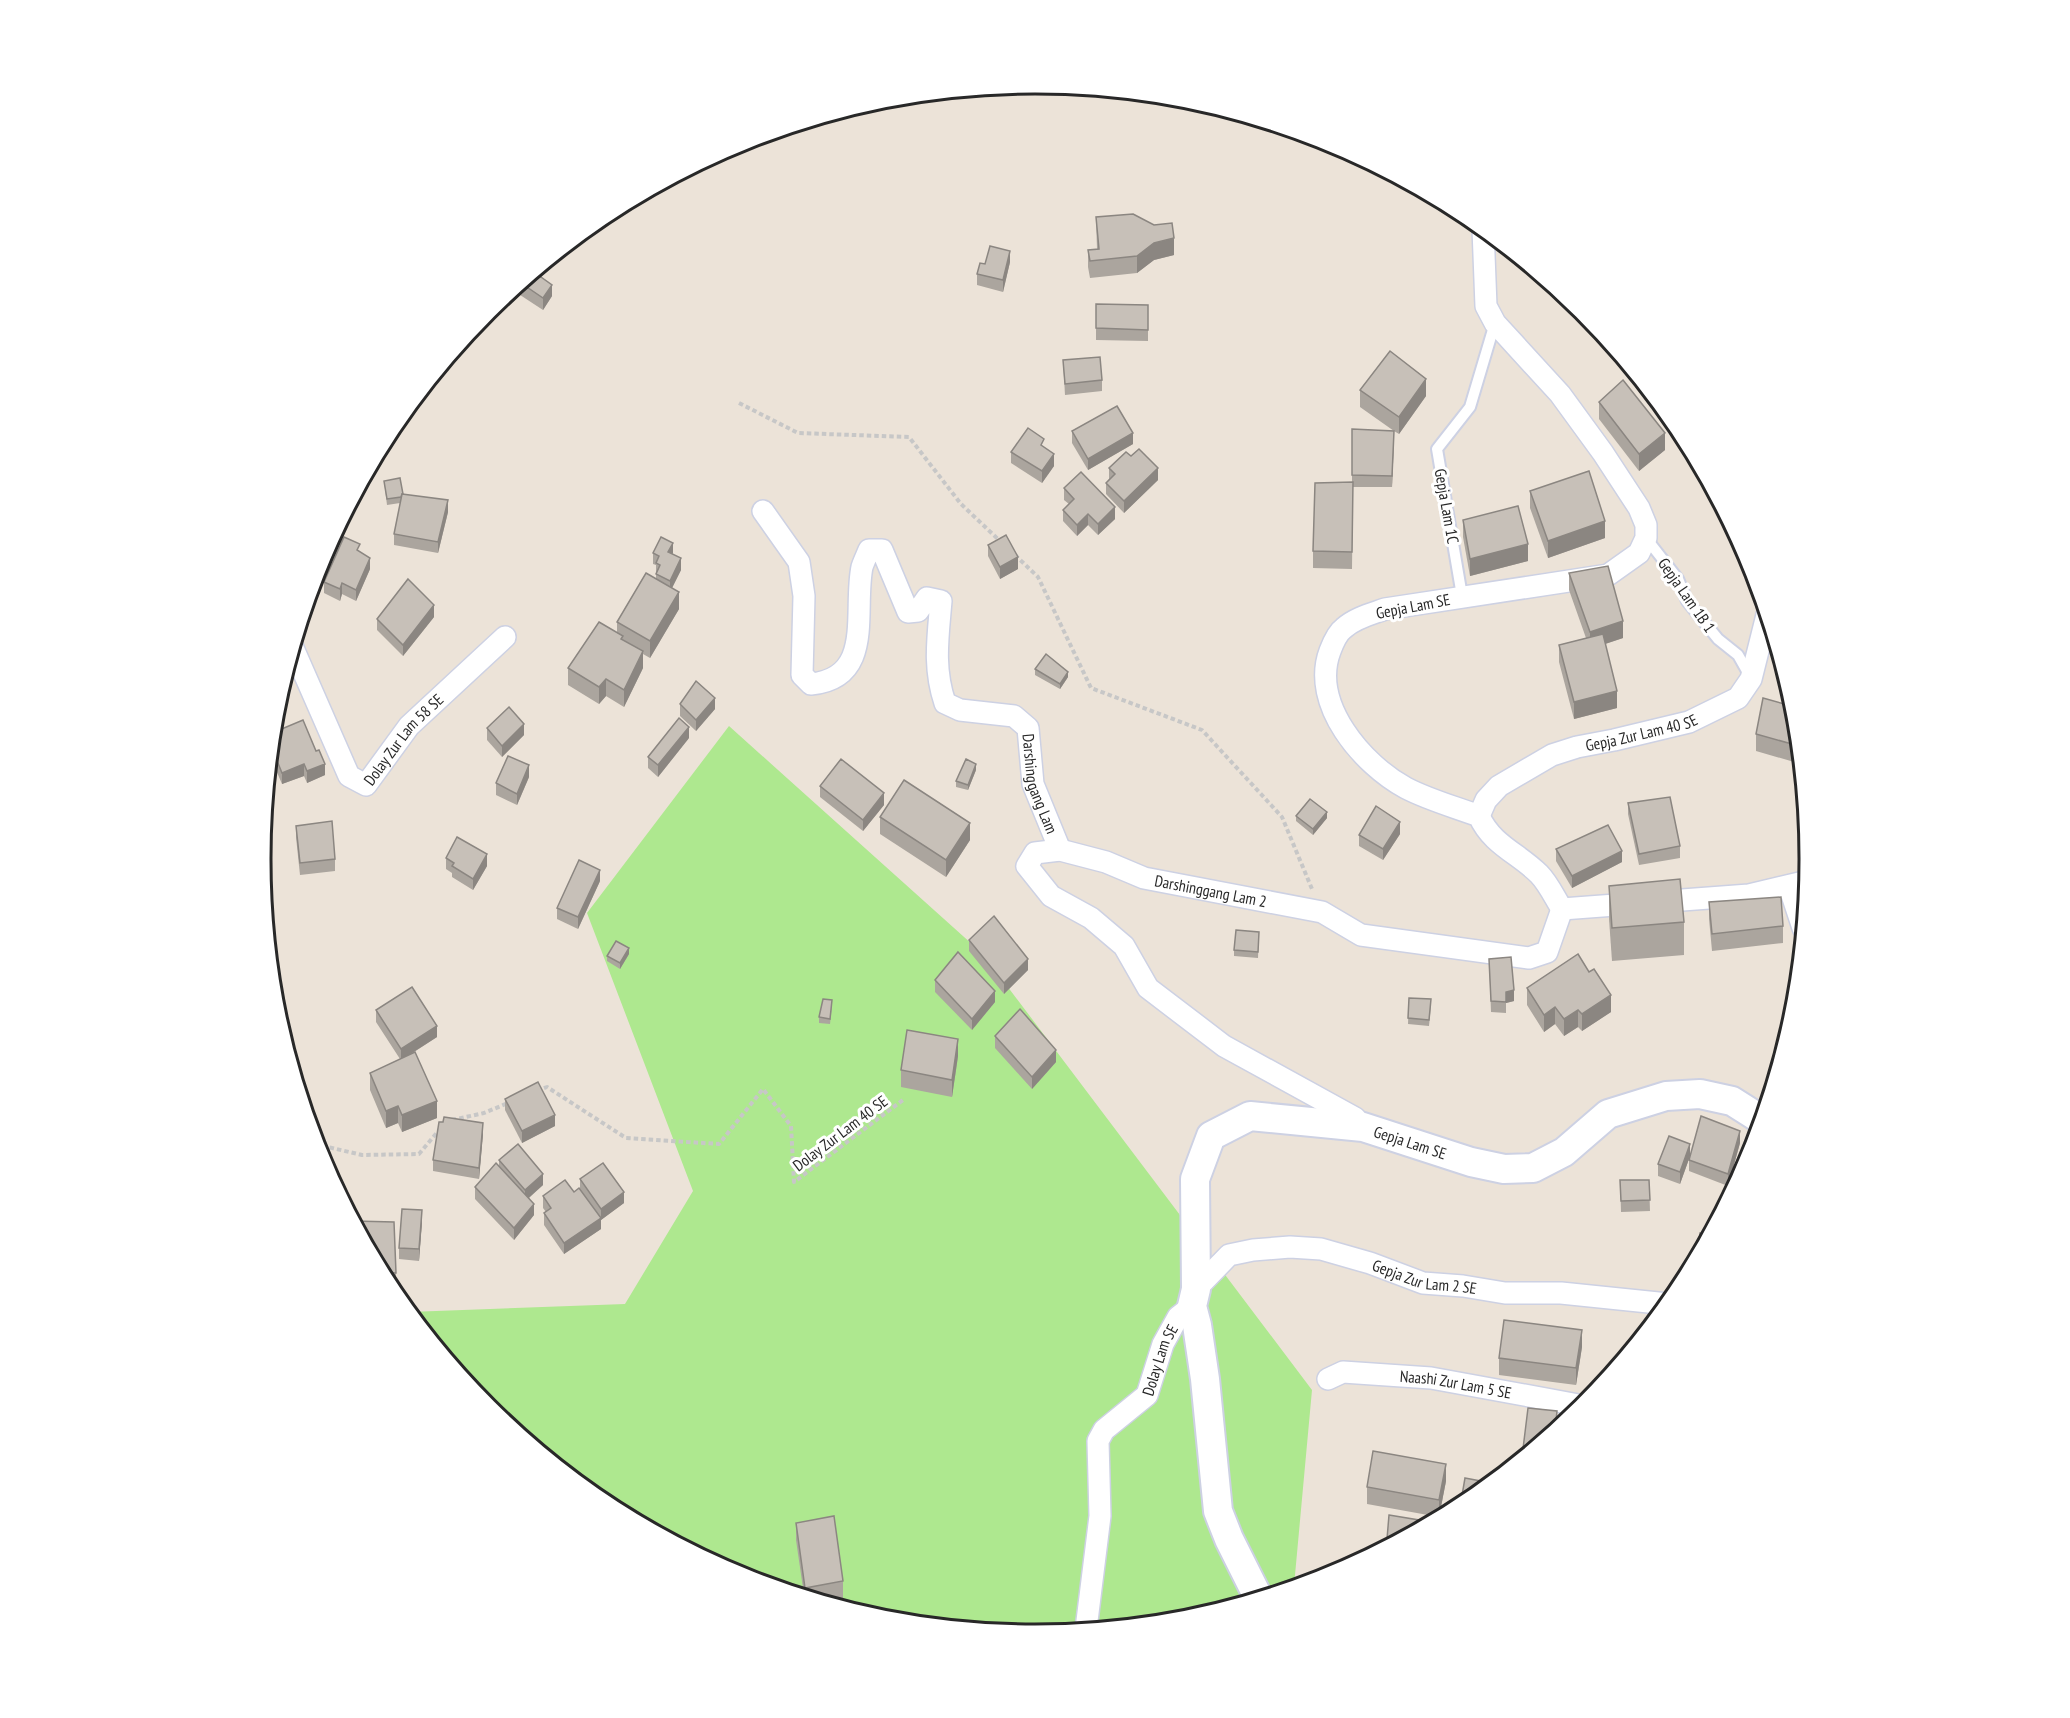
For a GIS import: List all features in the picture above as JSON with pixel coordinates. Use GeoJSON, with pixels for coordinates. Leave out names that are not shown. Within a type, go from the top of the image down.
{"type":"FeatureCollection","features":[{"type":"Feature","properties":{"kind":"street"},"geometry":{"type":"LineString","coordinates":[[1483,240],[1486,306],[1495,323],[1560,394],[1603,453],[1639,508],[1646,525],[1646,538]]}},
{"type":"Feature","properties":{"kind":"street","name":"Darshinggang Lam"},"geometry":{"type":"LineString","coordinates":[[763,511],[799,562],[804,596],[801,675],[811,684],[825,683],[843,673],[856,650],[862,567],[869,550],[882,550],[908,612],[918,611],[927,598],[940,601],[938,684],[945,703],[960,710],[1014,716],[1028,728],[1033,784],[1060,850],[1035,853],[1027,866],[1051,896],[1091,918],[1124,946],[1148,987],[1224,1046],[1355,1118],[1363,1127]]}},
{"type":"Feature","properties":{"kind":"street","name":"Gepja Lam SE"},"geometry":{"type":"LineString","coordinates":[[1479,816],[1406,788],[1358,749],[1341,727],[1329,699],[1325,680],[1327,658],[1333,643],[1343,628],[1359,618],[1385,609],[1608,575],[1639,553],[1646,538]]}},
{"type":"Feature","properties":{"kind":"street","name":"Gepja Zur Lam 40 SE"},"geometry":{"type":"LineString","coordinates":[[1479,816],[1486,800],[1499,786],[1552,755],[1577,747],[1689,722],[1738,698],[1751,678],[1764,629]]}},
{"type":"Feature","properties":{"kind":"street","name":"Dolay Zur Lam 58 SE"},"geometry":{"type":"LineString","coordinates":[[298,659],[349,776],[366,785],[409,726],[505,637]]}},
{"type":"Feature","properties":{"kind":"street"},"geometry":{"type":"LineString","coordinates":[[1479,816],[1485,831],[1541,876],[1562,909],[1749,895],[1798,883]]}},
{"type":"Feature","properties":{"kind":"street","name":"Darshinggang Lam 2"},"geometry":{"type":"LineString","coordinates":[[1060,850],[1106,862],[1143,878],[1322,912],[1361,934],[1529,958],[1546,952],[1562,909]]}},
{"type":"Feature","properties":{"kind":"street","name":"Gepja Lam SE"},"geometry":{"type":"LineString","coordinates":[[1194,1297],[1195,1179],[1211,1136],[1250,1116],[1363,1127],[1471,1162],[1504,1168],[1533,1168],[1564,1152],[1608,1114],[1666,1096],[1700,1094],[1732,1101],[1755,1116]]}},
{"type":"Feature","properties":{"kind":"street","name":"Gepja Zur Lam 2 SE"},"geometry":{"type":"LineString","coordinates":[[1194,1297],[1229,1255],[1290,1247],[1321,1249],[1370,1263],[1423,1283],[1463,1286],[1504,1293],[1561,1293],[1657,1303]]}},
{"type":"Feature","properties":{"kind":"street","name":"Dolay Lam SE"},"geometry":{"type":"LineString","coordinates":[[1194,1297],[1218,1511],[1255,1591]]}},
{"type":"Feature","properties":{"kind":"street","name":"Dolay Lam SE"},"geometry":{"type":"LineString","coordinates":[[1087,1622],[1100,1516],[1098,1441],[1104,1430],[1147,1395],[1163,1344],[1178,1317],[1194,1297]]}},
{"type":"Feature","properties":{"kind":"street","name":"Naashi Zur Lam 5 SE"},"geometry":{"type":"LineString","coordinates":[[1328,1379],[1343,1372],[1431,1378],[1572,1404]]}},
{"type":"Feature","properties":{"kind":"lane","name":"Gepja Lam 1C"},"geometry":{"type":"LineString","coordinates":[[1462,596],[1437,449],[1470,407],[1495,323]]}},
{"type":"Feature","properties":{"kind":"lane","name":"Gepja Lam 1B 1"},"geometry":{"type":"LineString","coordinates":[[1646,538],[1678,579],[1687,601],[1718,639],[1738,655],[1751,678]]}},
{"type":"Feature","properties":{"kind":"path"},"geometry":{"type":"LineString","coordinates":[[739,403],[798,433],[909,437],[961,504],[1004,545]]}},
{"type":"Feature","properties":{"kind":"path"},"geometry":{"type":"LineString","coordinates":[[1012,553],[1038,577],[1091,688],[1202,730],[1282,817],[1322,912]]}},
{"type":"Feature","properties":{"kind":"path","name":"Dolay Zur Lam 40 SE"},"geometry":{"type":"LineString","coordinates":[[526,1095],[547,1087],[626,1138],[719,1144],[763,1089],[791,1126],[794,1182],[903,1100]]}},
{"type":"Feature","properties":{"kind":"path"},"geometry":{"type":"LineString","coordinates":[[327,1147],[362,1155],[419,1154],[445,1122],[484,1113],[516,1100]]}},
{"type":"Feature","properties":{"kind":"green space"},"geometry":{"type":"Polygon","coordinates":[[[729,726],[983,954],[1312,1390],[1295,1578],[1184,1609],[1085,1622],[1035,1624],[985,1622],[886,1609],[789,1583],[697,1545],[610,1495],[570,1466],[494,1400],[460,1363],[419,1312],[625,1304],[693,1191],[587,913],[729,726]]]}},
{"type":"Feature","properties":{"kind":"building"},"geometry":{"type":"Polygon","coordinates":[[[1133,214],[1154,225],[1172,223],[1174,238],[1154,243],[1137,256],[1090,261],[1088,250],[1099,249],[1096,217],[1133,214]]]}},
{"type":"Feature","properties":{"kind":"building"},"geometry":{"type":"Polygon","coordinates":[[[990,246],[1010,251],[1003,280],[977,274],[980,263],[985,264],[990,246]]]}},
{"type":"Feature","properties":{"kind":"building"},"geometry":{"type":"Polygon","coordinates":[[[540,276],[552,285],[543,298],[527,287],[540,276]]]}},
{"type":"Feature","properties":{"kind":"building"},"geometry":{"type":"Polygon","coordinates":[[[1096,304],[1148,305],[1148,330],[1096,328],[1096,304]]]}},
{"type":"Feature","properties":{"kind":"building"},"geometry":{"type":"Polygon","coordinates":[[[1390,351],[1426,379],[1399,417],[1360,390],[1390,351]]]}},
{"type":"Feature","properties":{"kind":"building"},"geometry":{"type":"Polygon","coordinates":[[[1100,357],[1102,380],[1065,384],[1063,360],[1100,357]]]}},
{"type":"Feature","properties":{"kind":"building"},"geometry":{"type":"Polygon","coordinates":[[[1623,380],[1665,433],[1639,454],[1599,402],[1623,380]]]}},
{"type":"Feature","properties":{"kind":"building"},"geometry":{"type":"Polygon","coordinates":[[[1117,406],[1133,433],[1088,459],[1072,431],[1117,406]]]}},
{"type":"Feature","properties":{"kind":"building"},"geometry":{"type":"Polygon","coordinates":[[[1028,428],[1044,439],[1041,445],[1054,454],[1042,471],[1011,452],[1028,428]]]}},
{"type":"Feature","properties":{"kind":"building"},"geometry":{"type":"Polygon","coordinates":[[[1352,429],[1394,431],[1392,476],[1352,475],[1352,429]]]}},
{"type":"Feature","properties":{"kind":"building"},"geometry":{"type":"Polygon","coordinates":[[[1139,449],[1158,468],[1124,501],[1106,483],[1115,474],[1109,468],[1126,452],[1131,456],[1139,449]]]}},
{"type":"Feature","properties":{"kind":"building"},"geometry":{"type":"Polygon","coordinates":[[[1589,471],[1605,521],[1548,541],[1530,491],[1589,471]]]}},
{"type":"Feature","properties":{"kind":"building"},"geometry":{"type":"Polygon","coordinates":[[[1081,472],[1115,507],[1098,524],[1088,514],[1077,525],[1063,510],[1074,499],[1064,488],[1081,472]]]}},
{"type":"Feature","properties":{"kind":"building"},"geometry":{"type":"Polygon","coordinates":[[[400,478],[403,494],[401,497],[387,499],[384,481],[400,478]]]}},
{"type":"Feature","properties":{"kind":"building"},"geometry":{"type":"Polygon","coordinates":[[[1353,482],[1352,552],[1313,551],[1315,483],[1353,482]]]}},
{"type":"Feature","properties":{"kind":"building"},"geometry":{"type":"Polygon","coordinates":[[[402,494],[448,500],[438,542],[394,534],[402,494]]]}},
{"type":"Feature","properties":{"kind":"building"},"geometry":{"type":"Polygon","coordinates":[[[1518,506],[1528,544],[1470,559],[1463,520],[1518,506]]]}},
{"type":"Feature","properties":{"kind":"building"},"geometry":{"type":"Polygon","coordinates":[[[1006,535],[1018,557],[1000,567],[988,545],[1006,535]]]}},
{"type":"Feature","properties":{"kind":"building"},"geometry":{"type":"Polygon","coordinates":[[[344,537],[360,544],[357,550],[370,558],[356,590],[342,583],[340,589],[324,582],[344,537]]]}},
{"type":"Feature","properties":{"kind":"building"},"geometry":{"type":"Polygon","coordinates":[[[661,537],[673,543],[668,552],[681,558],[670,581],[656,574],[660,565],[656,563],[659,556],[653,553],[661,537]]]}},
{"type":"Feature","properties":{"kind":"building"},"geometry":{"type":"Polygon","coordinates":[[[1608,566],[1623,621],[1590,632],[1569,573],[1608,566]]]}},
{"type":"Feature","properties":{"kind":"building"},"geometry":{"type":"Polygon","coordinates":[[[646,573],[679,592],[650,641],[617,622],[646,573]]]}},
{"type":"Feature","properties":{"kind":"building"},"geometry":{"type":"Polygon","coordinates":[[[408,579],[434,605],[403,645],[377,619],[408,579]]]}},
{"type":"Feature","properties":{"kind":"building"},"geometry":{"type":"Polygon","coordinates":[[[599,622],[623,636],[621,639],[643,651],[624,690],[606,679],[599,687],[568,668],[599,622]]]}},
{"type":"Feature","properties":{"kind":"building"},"geometry":{"type":"Polygon","coordinates":[[[1603,634],[1617,691],[1574,702],[1559,645],[1603,634]]]}},
{"type":"Feature","properties":{"kind":"building"},"geometry":{"type":"Polygon","coordinates":[[[1046,654],[1068,672],[1060,684],[1035,669],[1046,654]]]}},
{"type":"Feature","properties":{"kind":"building"},"geometry":{"type":"Polygon","coordinates":[[[696,681],[715,698],[696,720],[680,704],[696,681]]]}},
{"type":"Feature","properties":{"kind":"building"},"geometry":{"type":"Polygon","coordinates":[[[1763,698],[1783,704],[1790,744],[1756,734],[1763,698]]]}},
{"type":"Feature","properties":{"kind":"building"},"geometry":{"type":"Polygon","coordinates":[[[509,707],[524,724],[502,746],[487,728],[509,707]]]}},
{"type":"Feature","properties":{"kind":"building"},"geometry":{"type":"Polygon","coordinates":[[[679,718],[689,727],[658,765],[648,757],[679,718]]]}},
{"type":"Feature","properties":{"kind":"building"},"geometry":{"type":"Polygon","coordinates":[[[303,720],[316,751],[319,750],[325,764],[307,771],[304,764],[282,773],[277,760],[282,729],[303,720]]]}},
{"type":"Feature","properties":{"kind":"building"},"geometry":{"type":"Polygon","coordinates":[[[508,756],[529,765],[517,794],[496,783],[508,756]]]}},
{"type":"Feature","properties":{"kind":"building"},"geometry":{"type":"Polygon","coordinates":[[[841,759],[884,793],[863,820],[820,786],[841,759]]]}},
{"type":"Feature","properties":{"kind":"building"},"geometry":{"type":"Polygon","coordinates":[[[966,759],[976,764],[968,785],[956,781],[966,759]]]}},
{"type":"Feature","properties":{"kind":"building"},"geometry":{"type":"Polygon","coordinates":[[[904,780],[970,823],[946,860],[880,817],[904,780]]]}},
{"type":"Feature","properties":{"kind":"building"},"geometry":{"type":"Polygon","coordinates":[[[1670,797],[1680,846],[1639,854],[1628,803],[1670,797]]]}},
{"type":"Feature","properties":{"kind":"building"},"geometry":{"type":"Polygon","coordinates":[[[1310,799],[1327,812],[1313,829],[1296,816],[1310,799]]]}},
{"type":"Feature","properties":{"kind":"building"},"geometry":{"type":"Polygon","coordinates":[[[1376,806],[1400,822],[1383,849],[1359,835],[1376,806]]]}},
{"type":"Feature","properties":{"kind":"building"},"geometry":{"type":"Polygon","coordinates":[[[332,821],[335,859],[300,863],[296,826],[332,821]]]}},
{"type":"Feature","properties":{"kind":"building"},"geometry":{"type":"Polygon","coordinates":[[[1608,825],[1622,851],[1572,876],[1556,849],[1608,825]]]}},
{"type":"Feature","properties":{"kind":"building"},"geometry":{"type":"Polygon","coordinates":[[[457,837],[487,854],[473,879],[452,866],[454,863],[446,858],[457,837]]]}},
{"type":"Feature","properties":{"kind":"building"},"geometry":{"type":"Polygon","coordinates":[[[579,860],[600,870],[578,917],[557,908],[579,860]]]}},
{"type":"Feature","properties":{"kind":"building"},"geometry":{"type":"Polygon","coordinates":[[[1680,879],[1684,922],[1612,928],[1609,886],[1680,879]]]}},
{"type":"Feature","properties":{"kind":"building"},"geometry":{"type":"Polygon","coordinates":[[[1781,897],[1783,926],[1712,934],[1709,902],[1781,897]]]}},
{"type":"Feature","properties":{"kind":"building"},"geometry":{"type":"Polygon","coordinates":[[[994,916],[1028,959],[1004,983],[969,940],[994,916]]]}},
{"type":"Feature","properties":{"kind":"building"},"geometry":{"type":"Polygon","coordinates":[[[1236,930],[1259,932],[1258,952],[1234,950],[1236,930]]]}},
{"type":"Feature","properties":{"kind":"building"},"geometry":{"type":"Polygon","coordinates":[[[616,941],[629,948],[620,963],[607,956],[616,941]]]}},
{"type":"Feature","properties":{"kind":"building"},"geometry":{"type":"Polygon","coordinates":[[[958,952],[995,991],[972,1019],[935,980],[958,952]]]}},
{"type":"Feature","properties":{"kind":"building"},"geometry":{"type":"Polygon","coordinates":[[[1578,954],[1589,972],[1594,969],[1611,995],[1582,1014],[1578,1010],[1564,1019],[1555,1007],[1544,1015],[1527,988],[1578,954]]]}},
{"type":"Feature","properties":{"kind":"building"},"geometry":{"type":"Polygon","coordinates":[[[1511,957],[1514,990],[1506,992],[1506,1002],[1491,1001],[1489,959],[1511,957]]]}},
{"type":"Feature","properties":{"kind":"building"},"geometry":{"type":"Polygon","coordinates":[[[412,987],[437,1026],[401,1049],[376,1010],[412,987]]]}},
{"type":"Feature","properties":{"kind":"building"},"geometry":{"type":"Polygon","coordinates":[[[1409,998],[1431,999],[1429,1020],[1408,1018],[1409,998]]]}},
{"type":"Feature","properties":{"kind":"building"},"geometry":{"type":"Polygon","coordinates":[[[823,999],[832,1000],[830,1019],[819,1017],[823,999]]]}},
{"type":"Feature","properties":{"kind":"building"},"geometry":{"type":"Polygon","coordinates":[[[1020,1009],[1056,1050],[1032,1077],[995,1036],[1020,1009]]]}},
{"type":"Feature","properties":{"kind":"building"},"geometry":{"type":"Polygon","coordinates":[[[907,1030],[958,1039],[952,1080],[901,1070],[907,1030]]]}},
{"type":"Feature","properties":{"kind":"building"},"geometry":{"type":"Polygon","coordinates":[[[415,1052],[437,1101],[402,1115],[398,1106],[386,1111],[370,1073],[415,1052]]]}},
{"type":"Feature","properties":{"kind":"building"},"geometry":{"type":"Polygon","coordinates":[[[538,1082],[555,1115],[522,1131],[505,1099],[538,1082]]]}},
{"type":"Feature","properties":{"kind":"building"},"geometry":{"type":"Polygon","coordinates":[[[1701,1116],[1740,1131],[1728,1174],[1689,1160],[1701,1116]]]}},
{"type":"Feature","properties":{"kind":"building"},"geometry":{"type":"Polygon","coordinates":[[[444,1117],[483,1123],[479,1168],[433,1160],[439,1122],[443,1122],[444,1117]]]}},
{"type":"Feature","properties":{"kind":"building"},"geometry":{"type":"Polygon","coordinates":[[[1669,1136],[1690,1144],[1680,1172],[1658,1164],[1669,1136]]]}},
{"type":"Feature","properties":{"kind":"building"},"geometry":{"type":"Polygon","coordinates":[[[518,1144],[543,1174],[525,1190],[499,1160],[518,1144]]]}},
{"type":"Feature","properties":{"kind":"building"},"geometry":{"type":"Polygon","coordinates":[[[496,1163],[534,1204],[514,1228],[475,1187],[496,1163]]]}},
{"type":"Feature","properties":{"kind":"building"},"geometry":{"type":"Polygon","coordinates":[[[603,1163],[624,1192],[601,1209],[580,1179],[603,1163]]]}},
{"type":"Feature","properties":{"kind":"building"},"geometry":{"type":"Polygon","coordinates":[[[565,1180],[574,1192],[579,1188],[601,1218],[564,1243],[544,1213],[551,1208],[543,1196],[565,1180]]]}},
{"type":"Feature","properties":{"kind":"building"},"geometry":{"type":"Polygon","coordinates":[[[1620,1180],[1649,1180],[1650,1200],[1621,1201],[1620,1180]]]}},
{"type":"Feature","properties":{"kind":"building"},"geometry":{"type":"Polygon","coordinates":[[[402,1209],[422,1210],[419,1249],[399,1248],[402,1209]]]}},
{"type":"Feature","properties":{"kind":"building"},"geometry":{"type":"Polygon","coordinates":[[[362,1221],[394,1222],[396,1273],[392,1273],[362,1221]]]}},
{"type":"Feature","properties":{"kind":"building"},"geometry":{"type":"Polygon","coordinates":[[[1504,1320],[1582,1330],[1576,1368],[1499,1358],[1504,1320]]]}},
{"type":"Feature","properties":{"kind":"building"},"geometry":{"type":"Polygon","coordinates":[[[1528,1408],[1557,1411],[1556,1418],[1523,1447],[1528,1408]]]}},
{"type":"Feature","properties":{"kind":"building"},"geometry":{"type":"Polygon","coordinates":[[[1373,1451],[1446,1464],[1439,1500],[1367,1487],[1373,1451]]]}},
{"type":"Feature","properties":{"kind":"building"},"geometry":{"type":"Polygon","coordinates":[[[1465,1478],[1480,1481],[1462,1493],[1465,1478]]]}},
{"type":"Feature","properties":{"kind":"building"},"geometry":{"type":"Polygon","coordinates":[[[1389,1515],[1419,1520],[1417,1521],[1387,1537],[1389,1515]]]}},
{"type":"Feature","properties":{"kind":"building"},"geometry":{"type":"Polygon","coordinates":[[[834,1516],[843,1581],[805,1588],[796,1523],[834,1516]]]}}]}
